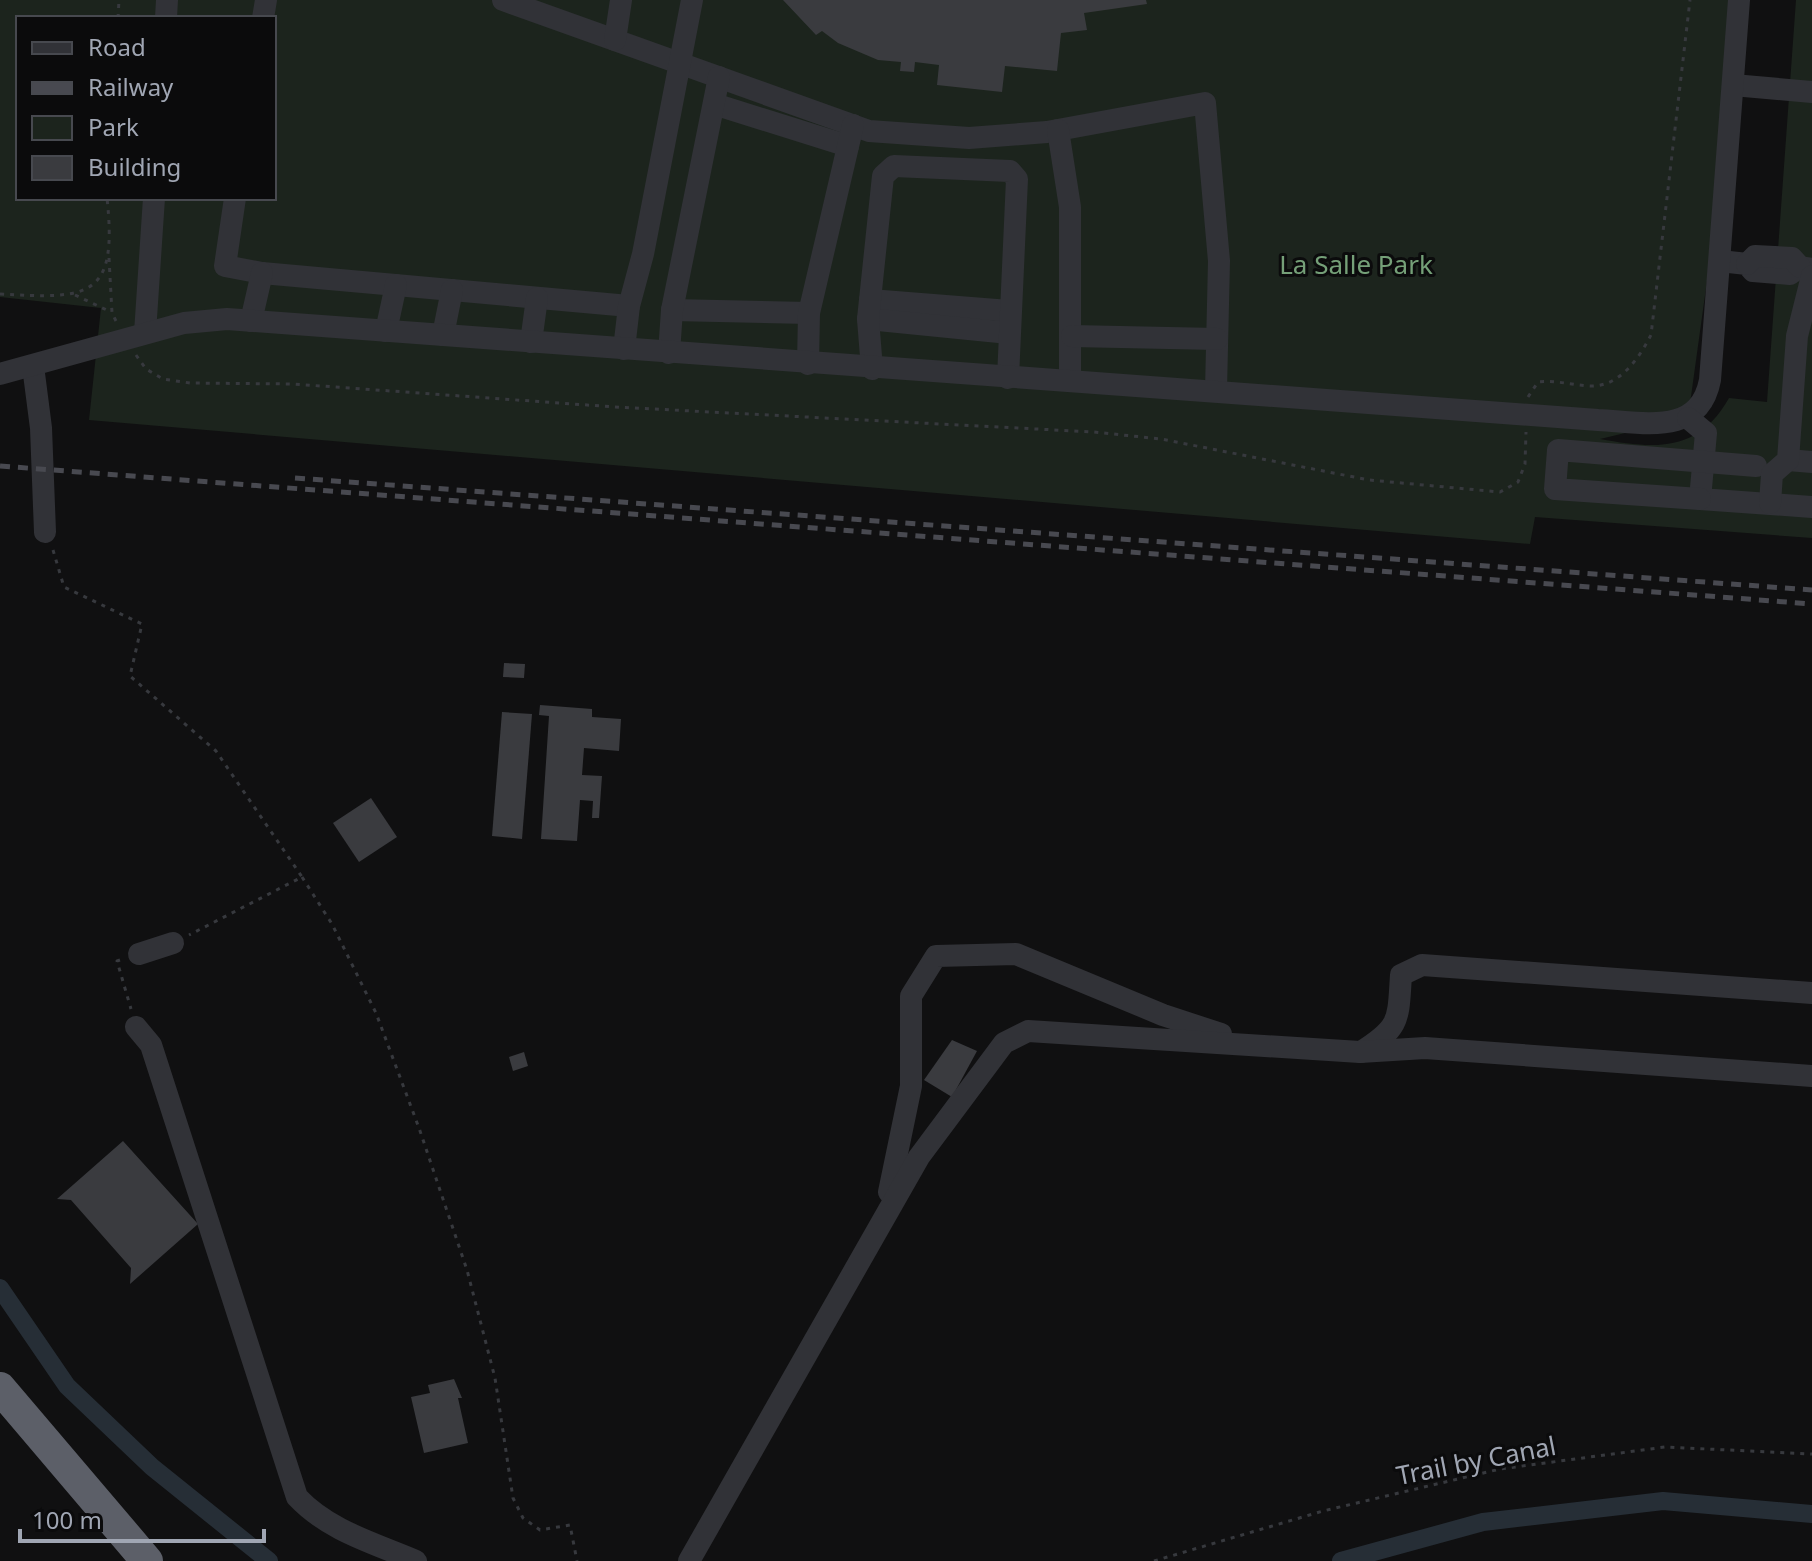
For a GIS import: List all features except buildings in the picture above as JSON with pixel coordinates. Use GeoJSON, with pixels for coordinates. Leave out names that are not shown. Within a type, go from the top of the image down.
{"type":"FeatureCollection","features":[{"type":"Feature","properties":{"kind":"highway"},"geometry":{"type":"LineString","coordinates":[[0,1388],[147,1561]]}},
{"type":"Feature","properties":{"kind":"street"},"geometry":{"type":"LineString","coordinates":[[503,0],[719,77],[850,136]]}},
{"type":"Feature","properties":{"kind":"street"},"geometry":{"type":"LineString","coordinates":[[615,40],[621,0]]}},
{"type":"Feature","properties":{"kind":"street"},"geometry":{"type":"LineString","coordinates":[[624,349],[629,306],[643,254],[692,0]]}},
{"type":"Feature","properties":{"kind":"street"},"geometry":{"type":"LineString","coordinates":[[0,374],[184,323],[251,321],[1598,420],[1667,422],[1688,418],[1706,398],[1720,261],[1739,0]]}},
{"type":"Feature","properties":{"kind":"street"},"geometry":{"type":"LineString","coordinates":[[669,353],[672,310],[719,77]]}},
{"type":"Feature","properties":{"kind":"street"},"geometry":{"type":"LineString","coordinates":[[1733,85],[1812,92]]}},
{"type":"Feature","properties":{"kind":"street"},"geometry":{"type":"LineString","coordinates":[[714,104],[850,136],[969,138],[1058,130],[1205,103],[1219,261],[1216,390]]}},
{"type":"Feature","properties":{"kind":"street"},"geometry":{"type":"LineString","coordinates":[[1058,130],[1070,207],[1070,381]]}},
{"type":"Feature","properties":{"kind":"street"},"geometry":{"type":"LineString","coordinates":[[808,364],[809,313],[850,136]]}},
{"type":"Feature","properties":{"kind":"street"},"geometry":{"type":"LineString","coordinates":[[872,369],[869,310],[883,176],[894,166],[1010,171],[1017,179],[1008,378]]}},
{"type":"Feature","properties":{"kind":"street"},"geometry":{"type":"LineString","coordinates":[[145,333],[154,200]]}},
{"type":"Feature","properties":{"kind":"street"},"geometry":{"type":"LineString","coordinates":[[235,200],[225,266],[262,273],[629,306]]}},
{"type":"Feature","properties":{"kind":"street"},"geometry":{"type":"LineString","coordinates":[[1720,261],[1747,264],[1753,271],[1790,274],[1808,271],[1808,314],[1797,336],[1788,460],[1772,474],[1770,503]]}},
{"type":"Feature","properties":{"kind":"street"},"geometry":{"type":"LineString","coordinates":[[251,321],[262,273]]}},
{"type":"Feature","properties":{"kind":"street"},"geometry":{"type":"LineString","coordinates":[[386,331],[396,285]]}},
{"type":"Feature","properties":{"kind":"street"},"geometry":{"type":"LineString","coordinates":[[443,335],[452,290]]}},
{"type":"Feature","properties":{"kind":"street"},"geometry":{"type":"LineString","coordinates":[[531,342],[537,298]]}},
{"type":"Feature","properties":{"kind":"street"},"geometry":{"type":"LineString","coordinates":[[672,310],[809,313]]}},
{"type":"Feature","properties":{"kind":"street"},"geometry":{"type":"LineString","coordinates":[[869,310],[965,318],[1009,333]]}},
{"type":"Feature","properties":{"kind":"street"},"geometry":{"type":"LineString","coordinates":[[965,318],[1009,311]]}},
{"type":"Feature","properties":{"kind":"street"},"geometry":{"type":"LineString","coordinates":[[1072,336],[1217,339]]}},
{"type":"Feature","properties":{"kind":"street"},"geometry":{"type":"LineString","coordinates":[[33,366],[41,428],[45,532]]}},
{"type":"Feature","properties":{"kind":"street"},"geometry":{"type":"LineString","coordinates":[[1688,418],[1706,433],[1700,499]]}},
{"type":"Feature","properties":{"kind":"street"},"geometry":{"type":"LineString","coordinates":[[1756,466],[1558,450],[1555,489],[1812,507]]}},
{"type":"Feature","properties":{"kind":"street"},"geometry":{"type":"LineString","coordinates":[[1788,460],[1812,462]]}},
{"type":"Feature","properties":{"kind":"street"},"geometry":{"type":"LineString","coordinates":[[139,954],[173,943]]}},
{"type":"Feature","properties":{"kind":"street"},"geometry":{"type":"LineString","coordinates":[[880,1226],[898,1159],[911,1086],[911,996],[936,956],[1016,954],[1163,1015],[1248,1044]]}},
{"type":"Feature","properties":{"kind":"street"},"geometry":{"type":"LineString","coordinates":[[1360,1052],[1384,1038],[1399,1016],[1401,975],[1422,965],[1812,993]]}},
{"type":"Feature","properties":{"kind":"street"},"geometry":{"type":"LineString","coordinates":[[136,1027],[151,1045],[297,1497],[315,1516],[331,1526],[416,1561]]}},
{"type":"Feature","properties":{"kind":"street"},"geometry":{"type":"LineString","coordinates":[[689,1561],[919,1157],[1004,1043],[1028,1031],[1360,1052],[1425,1048],[1812,1076]]}},
{"type":"Feature","properties":{"kind":"path"},"geometry":{"type":"LineString","coordinates":[[75,295],[94,284],[109,258],[107,200]]}},
{"type":"Feature","properties":{"kind":"path"},"geometry":{"type":"LineString","coordinates":[[0,294],[75,295],[112,313]]}},
{"type":"Feature","properties":{"kind":"path"},"geometry":{"type":"LineString","coordinates":[[45,532],[64,587],[142,624],[130,676],[216,751],[332,924],[376,1013],[458,1241],[495,1378],[513,1498],[523,1518],[540,1530],[570,1525],[577,1561]]}},
{"type":"Feature","properties":{"kind":"path"},"geometry":{"type":"LineString","coordinates":[[173,943],[302,877]]}},
{"type":"Feature","properties":{"kind":"path"},"geometry":{"type":"LineString","coordinates":[[136,1027],[117,961],[139,954]]}},
{"type":"Feature","properties":{"kind":"path","name":"Trail by Canal"},"geometry":{"type":"LineString","coordinates":[[1154,1561],[1323,1511],[1500,1469],[1665,1447],[1812,1454]]}},
{"type":"Feature","properties":{"kind":"green space","name":"La Salle Park"},"geometry":{"type":"Polygon","coordinates":[[[0,0],[1746,0],[1688,418],[1600,439],[1639,445],[1674,443],[1704,429],[1729,398],[1767,402],[1796,0],[1812,0],[1812,538],[1535,517],[1530,544],[89,420],[101,308],[0,297],[0,0]]]}},
{"type":"Feature","properties":{"kind":"waterway"},"geometry":{"type":"LineString","coordinates":[[0,1288],[67,1386],[152,1467],[269,1561]]}},
{"type":"Feature","properties":{"kind":"waterway"},"geometry":{"type":"LineString","coordinates":[[1341,1561],[1483,1522],[1663,1501],[1812,1514]]}},
{"type":"Feature","properties":{"kind":"railway"},"geometry":{"type":"LineString","coordinates":[[0,466],[1812,604]]}},
{"type":"Feature","properties":{"kind":"railway"},"geometry":{"type":"LineString","coordinates":[[295,478],[1812,590]]}}]}
